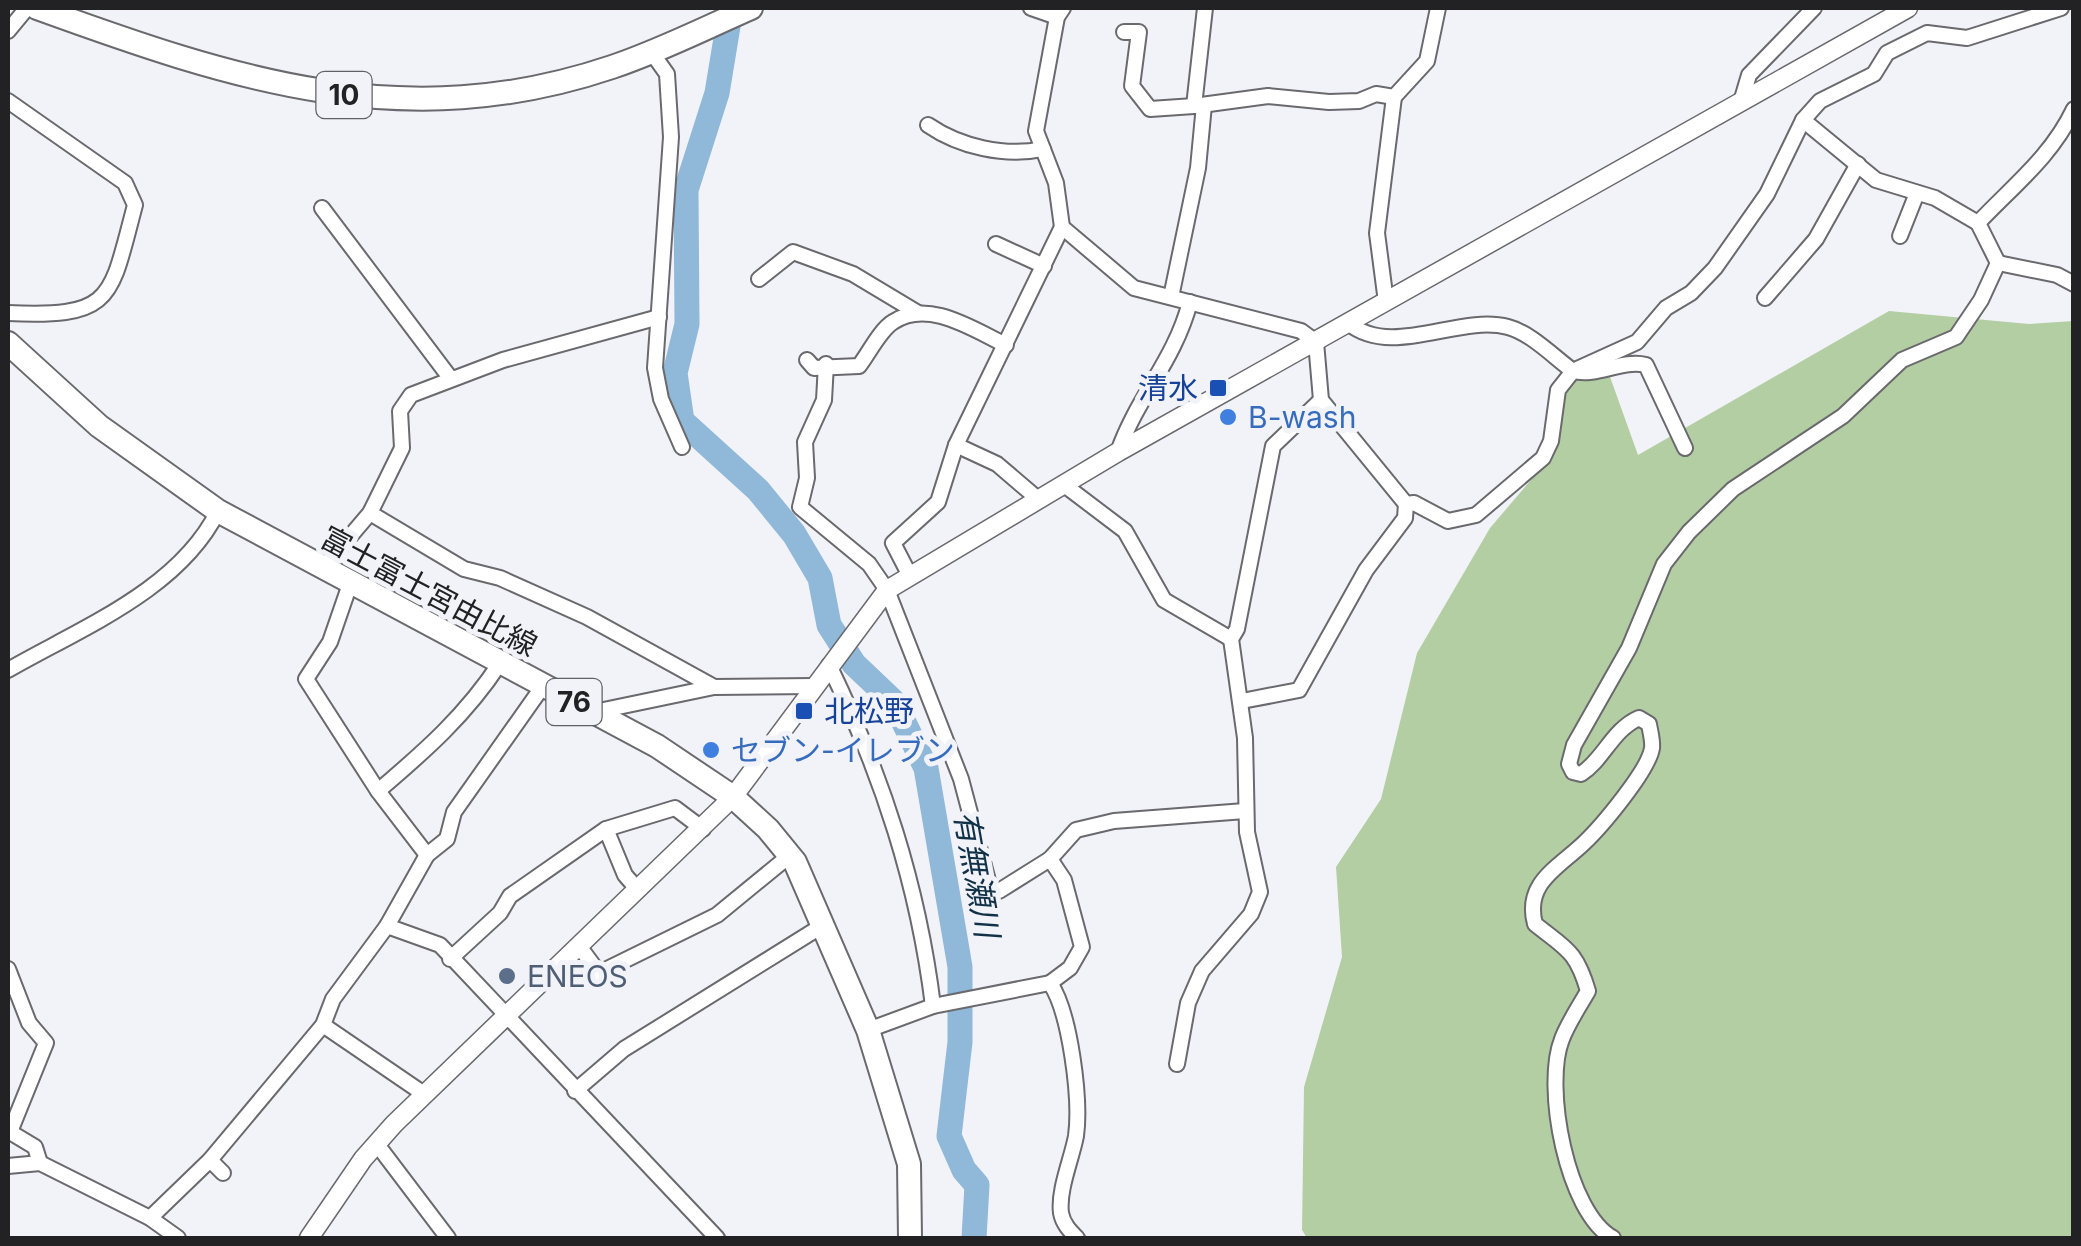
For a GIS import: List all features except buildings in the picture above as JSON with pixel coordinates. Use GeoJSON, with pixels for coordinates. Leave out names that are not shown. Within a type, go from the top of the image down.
{"type":"FeatureCollection","features":[{"type":"Feature","properties":{"kind":"main road","name":"10"},"geometry":{"type":"LineString","coordinates":[[37,8],[194,64],[327,94],[468,98],[608,69],[751,8]]}},
{"type":"Feature","properties":{"kind":"main road","name":"富士富士宮由比線"},"geometry":{"type":"LineString","coordinates":[[8,343],[141,460],[218,511],[594,712],[733,797],[768,829],[789,856],[825,924],[868,1030],[909,1164],[910,1238]]}},
{"type":"Feature","properties":{"kind":"street"},"geometry":{"type":"LineString","coordinates":[[8,31],[27,8]]}},
{"type":"Feature","properties":{"kind":"street"},"geometry":{"type":"LineString","coordinates":[[909,574],[893,543],[938,502],[956,445],[1062,227],[1056,182],[1036,132],[1060,12],[1031,8]]}},
{"type":"Feature","properties":{"kind":"street"},"geometry":{"type":"LineString","coordinates":[[1171,296],[1198,168],[1206,8]]}},
{"type":"Feature","properties":{"kind":"street"},"geometry":{"type":"LineString","coordinates":[[1386,302],[1377,233],[1394,96],[1427,61],[1438,8]]}},
{"type":"Feature","properties":{"kind":"street"},"geometry":{"type":"LineString","coordinates":[[1740,102],[1749,75],[1814,8]]}},
{"type":"Feature","properties":{"kind":"street"},"geometry":{"type":"LineString","coordinates":[[309,1238],[376,1143],[733,797],[887,590],[1118,452],[1908,8]]}},
{"type":"Feature","properties":{"kind":"street"},"geometry":{"type":"LineString","coordinates":[[1406,504],[1414,503],[1448,521],[1476,515],[1544,458],[1551,440],[1558,390],[1573,371],[1637,342],[1666,308],[1692,293],[1716,268],[1767,194],[1803,120],[1820,101],[1874,74],[1888,53],[1927,33],[1968,38],[2061,8]]}},
{"type":"Feature","properties":{"kind":"street"},"geometry":{"type":"LineString","coordinates":[[1124,32],[1138,32],[1132,86],[1150,109],[1268,96],[1329,102],[1358,101],[1376,94],[1394,96]]}},
{"type":"Feature","properties":{"kind":"street"},"geometry":{"type":"LineString","coordinates":[[655,52],[667,74],[671,137],[655,368],[662,399],[682,447]]}},
{"type":"Feature","properties":{"kind":"street"},"geometry":{"type":"LineString","coordinates":[[1733,71],[1749,75]]}},
{"type":"Feature","properties":{"kind":"street"},"geometry":{"type":"LineString","coordinates":[[8,101],[125,183],[136,206],[110,290],[83,309],[49,316],[8,313]]}},
{"type":"Feature","properties":{"kind":"street"},"geometry":{"type":"LineString","coordinates":[[1978,224],[2012,185],[2038,167],[2058,142],[2074,109]]}},
{"type":"Feature","properties":{"kind":"street"},"geometry":{"type":"LineString","coordinates":[[1803,120],[1876,180],[1917,193],[1978,224],[1998,263]]}},
{"type":"Feature","properties":{"kind":"street"},"geometry":{"type":"LineString","coordinates":[[928,125],[996,152],[1020,154],[1043,149]]}},
{"type":"Feature","properties":{"kind":"street"},"geometry":{"type":"LineString","coordinates":[[1765,298],[1816,239],[1858,164]]}},
{"type":"Feature","properties":{"kind":"street"},"geometry":{"type":"LineString","coordinates":[[1900,236],[1917,193]]}},
{"type":"Feature","properties":{"kind":"street"},"geometry":{"type":"LineString","coordinates":[[322,208],[451,379]]}},
{"type":"Feature","properties":{"kind":"street"},"geometry":{"type":"LineString","coordinates":[[1062,227],[1134,288],[1301,331],[1316,342],[1321,400],[1406,504],[1405,518],[1366,570],[1299,690],[1242,700]]}},
{"type":"Feature","properties":{"kind":"street"},"geometry":{"type":"LineString","coordinates":[[996,244],[1044,266]]}},
{"type":"Feature","properties":{"kind":"street"},"geometry":{"type":"LineString","coordinates":[[759,280],[793,252],[853,274],[918,313],[952,319],[1006,345]]}},
{"type":"Feature","properties":{"kind":"street"},"geometry":{"type":"LineString","coordinates":[[1998,263],[2057,276],[2074,284]]}},
{"type":"Feature","properties":{"kind":"street"},"geometry":{"type":"LineString","coordinates":[[1613,1238],[1590,1222],[1580,1201],[1561,1132],[1556,1084],[1560,1041],[1588,992],[1580,963],[1567,946],[1535,924],[1531,908],[1536,889],[1548,872],[1585,842],[1640,773],[1652,748],[1649,724],[1639,718],[1606,744],[1591,768],[1582,774],[1573,772],[1569,764],[1574,745],[1610,688],[1664,564],[1689,532],[1733,489],[1843,416],[1902,360],[1956,337],[1981,300],[1998,263]]}},
{"type":"Feature","properties":{"kind":"street"},"geometry":{"type":"LineString","coordinates":[[1118,452],[1130,417],[1179,343],[1190,302]]}},
{"type":"Feature","properties":{"kind":"street"},"geometry":{"type":"LineString","coordinates":[[807,360],[814,368],[826,364],[859,366],[892,322],[918,313]]}},
{"type":"Feature","properties":{"kind":"street"},"geometry":{"type":"LineString","coordinates":[[324,568],[370,512],[402,448],[404,403],[411,394],[659,316]]}},
{"type":"Feature","properties":{"kind":"street"},"geometry":{"type":"LineString","coordinates":[[1348,323],[1359,332],[1385,338],[1487,324],[1514,328],[1573,371],[1584,373],[1635,362],[1646,365],[1685,448]]}},
{"type":"Feature","properties":{"kind":"street"},"geometry":{"type":"LineString","coordinates":[[826,364],[824,400],[805,442],[808,478],[800,507],[868,564],[887,590],[961,780],[990,888],[1000,891],[1050,859],[1076,830],[1114,821],[1245,811]]}},
{"type":"Feature","properties":{"kind":"street"},"geometry":{"type":"LineString","coordinates":[[1177,1064],[1188,1003],[1202,971],[1251,914],[1260,892],[1245,811],[1242,700],[1232,666],[1231,638],[1273,446],[1321,400]]}},
{"type":"Feature","properties":{"kind":"street"},"geometry":{"type":"LineString","coordinates":[[956,445],[997,464],[1038,499]]}},
{"type":"Feature","properties":{"kind":"street"},"geometry":{"type":"LineString","coordinates":[[1063,484],[1126,530],[1164,600],[1231,638]]}},
{"type":"Feature","properties":{"kind":"street"},"geometry":{"type":"LineString","coordinates":[[8,670],[157,583],[206,534],[218,511]]}},
{"type":"Feature","properties":{"kind":"street"},"geometry":{"type":"LineString","coordinates":[[370,512],[464,568],[500,578],[587,617],[714,687]]}},
{"type":"Feature","properties":{"kind":"street"},"geometry":{"type":"LineString","coordinates":[[350,584],[330,642],[306,679],[378,791],[428,856]]}},
{"type":"Feature","properties":{"kind":"street"},"geometry":{"type":"LineString","coordinates":[[378,791],[470,708],[500,663]]}},
{"type":"Feature","properties":{"kind":"street"},"geometry":{"type":"LineString","coordinates":[[831,663],[883,783],[903,846],[934,1006]]}},
{"type":"Feature","properties":{"kind":"street"},"geometry":{"type":"LineString","coordinates":[[150,1218],[210,1160],[323,1025],[333,999],[387,926],[428,856],[448,839],[454,812],[543,686]]}},
{"type":"Feature","properties":{"kind":"street"},"geometry":{"type":"LineString","coordinates":[[594,712],[714,687],[814,686]]}},
{"type":"Feature","properties":{"kind":"street"},"geometry":{"type":"LineString","coordinates":[[450,959],[500,912],[510,896],[606,829],[675,808],[703,829]]}},
{"type":"Feature","properties":{"kind":"street"},"geometry":{"type":"LineString","coordinates":[[606,829],[625,875],[638,890]]}},
{"type":"Feature","properties":{"kind":"street"},"geometry":{"type":"LineString","coordinates":[[580,946],[599,973],[717,915],[789,856]]}},
{"type":"Feature","properties":{"kind":"street"},"geometry":{"type":"LineString","coordinates":[[868,1030],[934,1006],[1050,982],[1070,968],[1082,947],[1064,880],[1050,859]]}},
{"type":"Feature","properties":{"kind":"street"},"geometry":{"type":"LineString","coordinates":[[575,1091],[624,1049],[825,924]]}},
{"type":"Feature","properties":{"kind":"street"},"geometry":{"type":"LineString","coordinates":[[387,926],[440,945],[503,1016],[718,1238]]}},
{"type":"Feature","properties":{"kind":"street"},"geometry":{"type":"LineString","coordinates":[[8,969],[29,1023],[46,1043],[10,1132],[35,1147],[40,1163]]}},
{"type":"Feature","properties":{"kind":"street"},"geometry":{"type":"LineString","coordinates":[[1050,982],[1061,999],[1076,1100],[1077,1130],[1060,1211],[1066,1228],[1078,1238]]}},
{"type":"Feature","properties":{"kind":"street"},"geometry":{"type":"LineString","coordinates":[[323,1025],[424,1094]]}},
{"type":"Feature","properties":{"kind":"street"},"geometry":{"type":"LineString","coordinates":[[376,1143],[448,1238]]}},
{"type":"Feature","properties":{"kind":"street"},"geometry":{"type":"LineString","coordinates":[[210,1160],[223,1174]]}},
{"type":"Feature","properties":{"kind":"street"},"geometry":{"type":"LineString","coordinates":[[8,1166],[40,1163],[150,1218],[178,1238]]}},
{"type":"Feature","properties":{"kind":"green space"},"geometry":{"type":"Polygon","coordinates":[[[1889,311],[2029,324],[2073,321],[2073,1238],[1307,1238],[1302,1230],[1304,1087],[1342,957],[1336,867],[1381,799],[1417,653],[1490,528],[1547,461],[1570,380],[1609,374],[1638,455],[1889,311]]]}},
{"type":"Feature","properties":{"kind":"waterway","name":"有無瀬川"},"geometry":{"type":"LineString","coordinates":[[731,8],[717,93],[686,190],[687,324],[675,373],[682,421],[758,490],[794,534],[820,578],[829,625],[854,664],[894,702],[926,768],[960,967],[960,1042],[949,1136],[964,1170],[977,1185],[974,1238]]}},
{"type":"Feature","properties":{"kind":"place","name":"清水"},"geometry":{"type":"Point","coordinates":[1218,388]}},
{"type":"Feature","properties":{"kind":"place","name":"B-wash"},"geometry":{"type":"Point","coordinates":[1228,417]}},
{"type":"Feature","properties":{"kind":"place","name":"北松野"},"geometry":{"type":"Point","coordinates":[804,711]}},
{"type":"Feature","properties":{"kind":"place","name":"セブン-イレブン"},"geometry":{"type":"Point","coordinates":[711,750]}},
{"type":"Feature","properties":{"kind":"place","name":"ENEOS"},"geometry":{"type":"Point","coordinates":[507,976]}}]}
